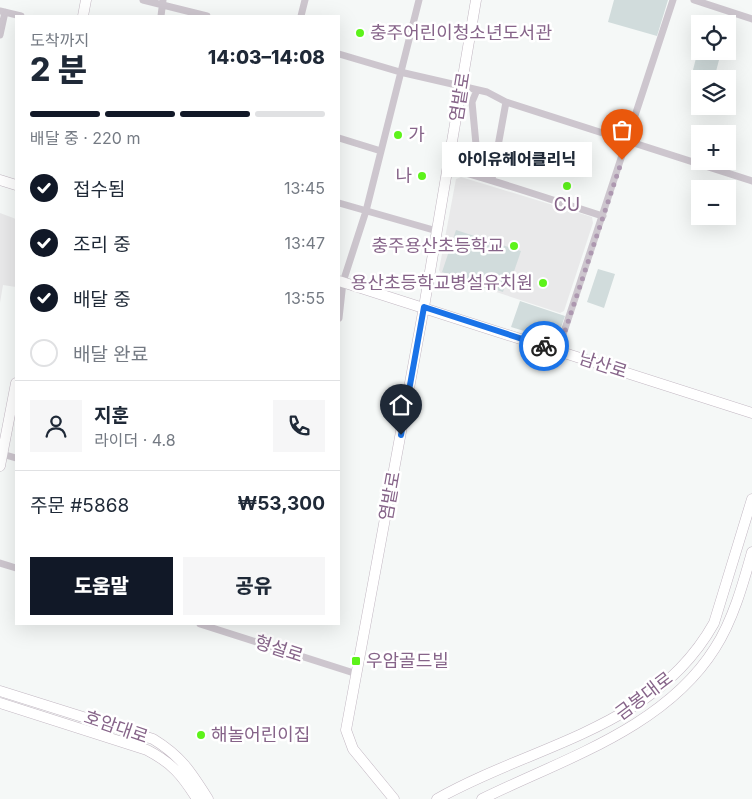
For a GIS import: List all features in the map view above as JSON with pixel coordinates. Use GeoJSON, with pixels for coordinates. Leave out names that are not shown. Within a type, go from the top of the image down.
{"type":"FeatureCollection","features":[{"type":"Feature","properties":{"kind":"street"},"geometry":{"type":"LineString","coordinates":[[83,15],[86,0]]}},
{"type":"Feature","properties":{"kind":"street"},"geometry":{"type":"LineString","coordinates":[[143,0],[163,2],[204,15]]}},
{"type":"Feature","properties":{"kind":"street"},"geometry":{"type":"LineString","coordinates":[[301,15],[305,0]]}},
{"type":"Feature","properties":{"kind":"street"},"geometry":{"type":"LineString","coordinates":[[340,300],[341,282],[366,211],[419,0]]}},
{"type":"Feature","properties":{"kind":"street","name":"염밭로"},"geometry":{"type":"LineString","coordinates":[[394,799],[353,749],[347,736],[347,724],[358,674],[424,307],[476,0]]}},
{"type":"Feature","properties":{"kind":"street"},"geometry":{"type":"LineString","coordinates":[[558,350],[673,0]]}},
{"type":"Feature","properties":{"kind":"street"},"geometry":{"type":"LineString","coordinates":[[694,0],[752,19]]}},
{"type":"Feature","properties":{"kind":"street"},"geometry":{"type":"LineString","coordinates":[[161,15],[163,2]]}},
{"type":"Feature","properties":{"kind":"street"},"geometry":{"type":"LineString","coordinates":[[0,35],[2,11],[17,15]]}},
{"type":"Feature","properties":{"kind":"street"},"geometry":{"type":"LineString","coordinates":[[340,54],[400,72],[487,92],[506,102],[752,181]]}},
{"type":"Feature","properties":{"kind":"street"},"geometry":{"type":"LineString","coordinates":[[477,90],[472,102],[477,154],[492,179]]}},
{"type":"Feature","properties":{"kind":"street"},"geometry":{"type":"LineString","coordinates":[[492,179],[506,102]]}},
{"type":"Feature","properties":{"kind":"street"},"geometry":{"type":"LineString","coordinates":[[340,138],[381,151]]}},
{"type":"Feature","properties":{"kind":"street"},"geometry":{"type":"LineString","coordinates":[[448,168],[492,179],[540,197],[603,216]]}},
{"type":"Feature","properties":{"kind":"street"},"geometry":{"type":"LineString","coordinates":[[0,180],[15,185]]}},
{"type":"Feature","properties":{"kind":"street"},"geometry":{"type":"LineString","coordinates":[[340,203],[437,231]]}},
{"type":"Feature","properties":{"kind":"street","name":"남산로"},"geometry":{"type":"LineString","coordinates":[[341,282],[752,413]]}},
{"type":"Feature","properties":{"kind":"street"},"geometry":{"type":"LineString","coordinates":[[0,466],[15,388]]}},
{"type":"Feature","properties":{"kind":"street"},"geometry":{"type":"LineString","coordinates":[[2,454],[15,458]]}},
{"type":"Feature","properties":{"kind":"street","name":"금봉대로"},"geometry":{"type":"LineString","coordinates":[[437,799],[519,759],[613,720],[638,704],[679,670],[704,640],[714,623],[752,499]]}},
{"type":"Feature","properties":{"kind":"street","name":"금봉대로"},"geometry":{"type":"LineString","coordinates":[[482,799],[628,730],[652,713],[693,678],[712,653],[724,632],[752,552]]}},
{"type":"Feature","properties":{"kind":"street"},"geometry":{"type":"LineString","coordinates":[[0,563],[15,568]]}},
{"type":"Feature","properties":{"kind":"street","name":"형설로"},"geometry":{"type":"LineString","coordinates":[[203,625],[358,674]]}},
{"type":"Feature","properties":{"kind":"street","name":"호암대로"},"geometry":{"type":"LineString","coordinates":[[0,691],[153,739],[171,750],[183,761],[208,799]]}},
{"type":"Feature","properties":{"kind":"street","name":"호암대로"},"geometry":{"type":"LineString","coordinates":[[0,703],[146,750],[164,759],[180,773],[198,799]]}},
{"type":"Feature","properties":{"kind":"shaded area"},"geometry":{"type":"Polygon","coordinates":[[[614,0],[668,0],[657,36],[608,22],[614,0]]]}},
{"type":"Feature","properties":{"kind":"shaded area"},"geometry":{"type":"Polygon","coordinates":[[[696,60],[719,60],[716,70],[693,70],[696,60]]]}},
{"type":"Feature","properties":{"kind":"shaded area","name":"충주용산초등학교"},"geometry":{"type":"Polygon","coordinates":[[[461,177],[592,217],[593,223],[564,311],[560,313],[441,274],[439,270],[456,179],[461,177]]]}},
{"type":"Feature","properties":{"kind":"shaded area"},"geometry":{"type":"Polygon","coordinates":[[[0,213],[15,219],[15,287],[3,285],[0,303],[0,213]]]}},
{"type":"Feature","properties":{"kind":"shaded area"},"geometry":{"type":"Polygon","coordinates":[[[456,230],[521,251],[510,283],[506,282],[503,292],[442,272],[456,230]]]}},
{"type":"Feature","properties":{"kind":"shaded area"},"geometry":{"type":"Polygon","coordinates":[[[598,269],[615,274],[604,308],[587,302],[598,269]]]}},
{"type":"Feature","properties":{"kind":"shaded area"},"geometry":{"type":"Polygon","coordinates":[[[520,301],[565,316],[557,339],[554,340],[511,327],[520,301]]]}},
{"type":"Feature","properties":{"kind":"way so far"},"geometry":{"type":"LineString","coordinates":[[544,346],[558,350],[622,160]]}},
{"type":"Feature","properties":{"kind":"place","name":"충주어린이청소년도서관"},"geometry":{"type":"Point","coordinates":[360,33]}},
{"type":"Feature","properties":{"kind":"place","name":"가"},"geometry":{"type":"Point","coordinates":[398,135]}},
{"type":"Feature","properties":{"kind":"place","name":"아이유헤어클리닉"},"geometry":{"type":"Point","coordinates":[622,160]}},
{"type":"Feature","properties":{"kind":"place","name":"나"},"geometry":{"type":"Point","coordinates":[422,176]}},
{"type":"Feature","properties":{"kind":"place","name":"CU"},"geometry":{"type":"Point","coordinates":[567,186]}},
{"type":"Feature","properties":{"kind":"place","name":"충주용산초등학교"},"geometry":{"type":"Point","coordinates":[514,246]}},
{"type":"Feature","properties":{"kind":"place","name":"용산초등학교병설유치원"},"geometry":{"type":"Point","coordinates":[543,283]}},
{"type":"Feature","properties":{"kind":"place","name":"우암골드빌"},"geometry":{"type":"Point","coordinates":[356,661]}},
{"type":"Feature","properties":{"kind":"place","name":"해놀어린이집"},"geometry":{"type":"Point","coordinates":[201,735]}},
{"type":"Feature","properties":{"kind":"route"},"geometry":{"type":"LineString","coordinates":[[401,435],[424,307],[544,346]]}}]}
